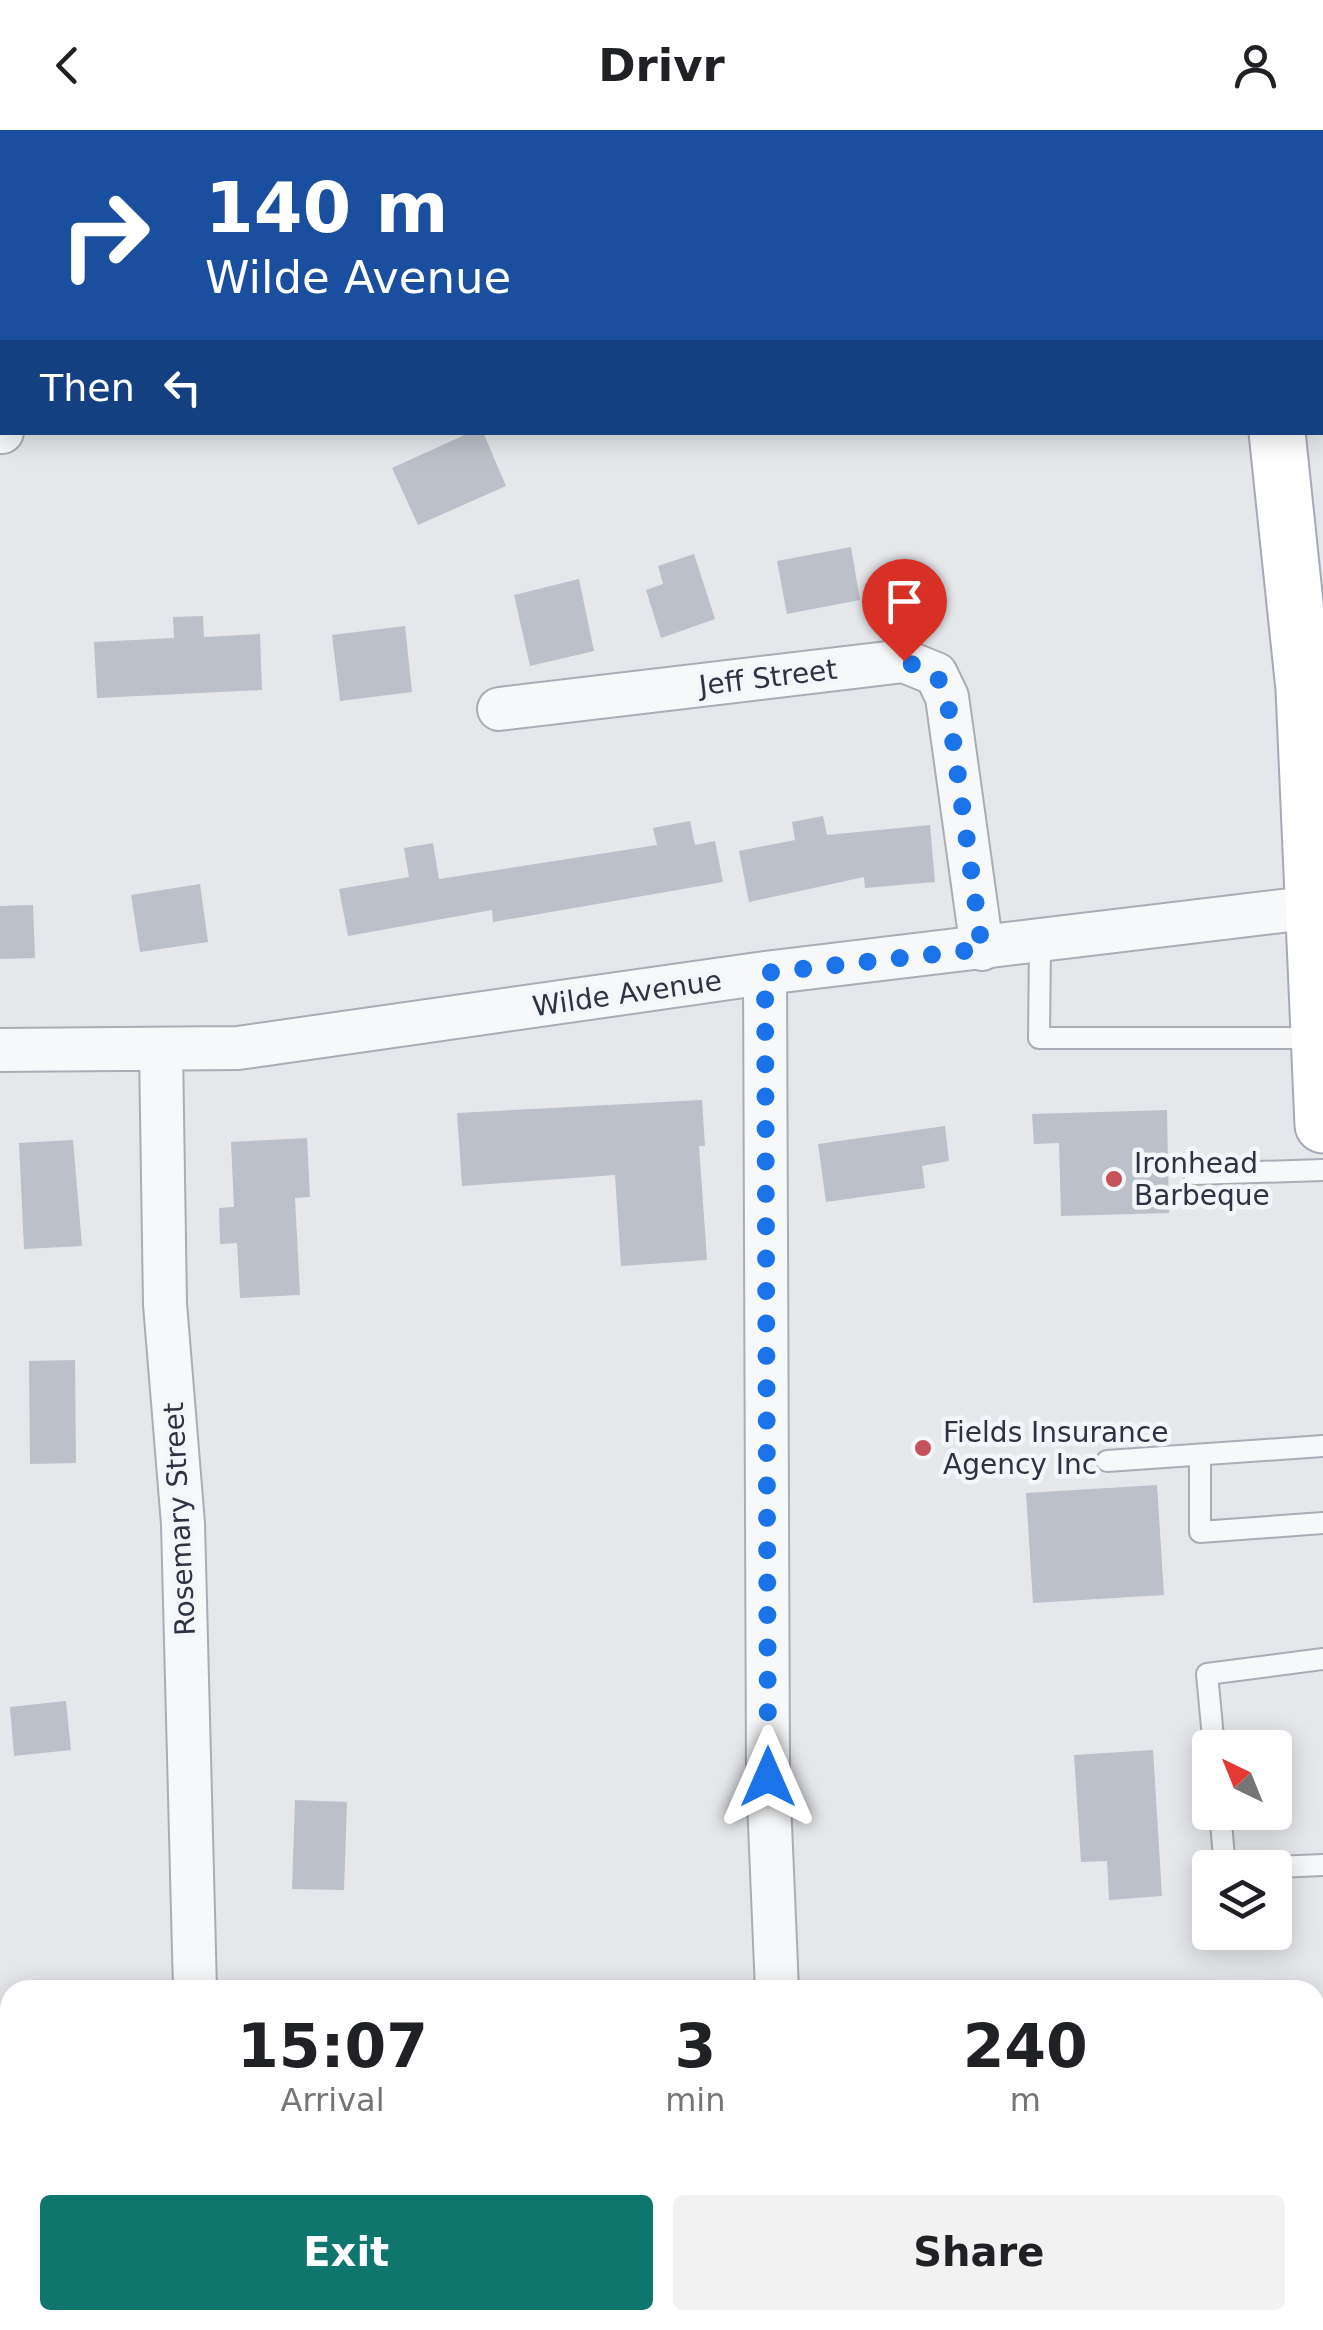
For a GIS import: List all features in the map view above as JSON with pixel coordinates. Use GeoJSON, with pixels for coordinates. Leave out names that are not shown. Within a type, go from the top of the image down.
{"type":"FeatureCollection","features":[{"type":"Feature","properties":{"kind":"main road"},"geometry":{"type":"LineString","coordinates":[[1276,435],[1301,586],[1318,906],[1318,1038],[1323,1125]]}},
{"type":"Feature","properties":{"kind":"street","name":"Jeff Street"},"geometry":{"type":"LineString","coordinates":[[500,709],[904,661],[936,674],[947,697],[982,949]]}},
{"type":"Feature","properties":{"kind":"street","name":"Wilde Avenue"},"geometry":{"type":"LineString","coordinates":[[0,1050],[238,1048],[765,973],[1318,906]]}},
{"type":"Feature","properties":{"kind":"street"},"geometry":{"type":"LineString","coordinates":[[765,973],[768,1762],[777,1980]]}},
{"type":"Feature","properties":{"kind":"street","name":"Rosemary Street"},"geometry":{"type":"LineString","coordinates":[[162,1049],[166,1304],[183,1524],[196,1980]]}},
{"type":"Feature","properties":{"kind":"lane"},"geometry":{"type":"LineString","coordinates":[[1040,942],[1039,1038],[1318,1038]]}},
{"type":"Feature","properties":{"kind":"lane"},"geometry":{"type":"LineString","coordinates":[[1194,1174],[1323,1170]]}},
{"type":"Feature","properties":{"kind":"lane"},"geometry":{"type":"LineString","coordinates":[[1107,1461],[1323,1446]]}},
{"type":"Feature","properties":{"kind":"lane"},"geometry":{"type":"LineString","coordinates":[[1200,1455],[1200,1532],[1323,1523]]}},
{"type":"Feature","properties":{"kind":"lane"},"geometry":{"type":"LineString","coordinates":[[1212,1730],[1207,1674],[1323,1659]]}},
{"type":"Feature","properties":{"kind":"lane"},"geometry":{"type":"LineString","coordinates":[[1292,1866],[1323,1865]]}},
{"type":"Feature","properties":{"kind":"building"},"geometry":{"type":"Polygon","coordinates":[[[464,435],[484,435],[506,486],[418,525],[392,468],[464,435]]]}},
{"type":"Feature","properties":{"kind":"building"},"geometry":{"type":"Polygon","coordinates":[[[851,547],[860,600],[787,614],[777,561],[851,547]]]}},
{"type":"Feature","properties":{"kind":"building"},"geometry":{"type":"Polygon","coordinates":[[[694,554],[715,619],[661,638],[646,590],[663,584],[658,566],[694,554]]]}},
{"type":"Feature","properties":{"kind":"building"},"geometry":{"type":"Polygon","coordinates":[[[579,579],[594,651],[530,666],[514,595],[579,579]]]}},
{"type":"Feature","properties":{"kind":"building"},"geometry":{"type":"Polygon","coordinates":[[[203,616],[204,637],[260,634],[262,690],[97,698],[94,642],[174,638],[173,617],[203,616]]]}},
{"type":"Feature","properties":{"kind":"building"},"geometry":{"type":"Polygon","coordinates":[[[405,626],[412,692],[340,701],[332,635],[405,626]]]}},
{"type":"Feature","properties":{"kind":"building"},"geometry":{"type":"Polygon","coordinates":[[[823,816],[827,835],[930,825],[935,882],[865,888],[864,877],[749,902],[739,851],[795,840],[792,822],[823,816]]]}},
{"type":"Feature","properties":{"kind":"building"},"geometry":{"type":"Polygon","coordinates":[[[690,821],[695,845],[715,841],[723,882],[493,922],[492,910],[348,936],[339,889],[409,877],[404,848],[433,843],[439,879],[657,845],[653,828],[690,821]]]}},
{"type":"Feature","properties":{"kind":"building"},"geometry":{"type":"Polygon","coordinates":[[[200,884],[208,942],[140,952],[131,895],[200,884]]]}},
{"type":"Feature","properties":{"kind":"building"},"geometry":{"type":"Polygon","coordinates":[[[33,905],[35,958],[0,959],[0,906],[33,905]]]}},
{"type":"Feature","properties":{"kind":"building"},"geometry":{"type":"Polygon","coordinates":[[[702,1100],[705,1146],[699,1146],[707,1260],[621,1266],[615,1175],[462,1186],[457,1113],[702,1100]]]}},
{"type":"Feature","properties":{"kind":"building","name":"Ironhead Barbeque"},"geometry":{"type":"Polygon","coordinates":[[[1167,1110],[1169,1213],[1061,1216],[1059,1143],[1034,1144],[1032,1114],[1167,1110]]]}},
{"type":"Feature","properties":{"kind":"building"},"geometry":{"type":"Polygon","coordinates":[[[945,1126],[949,1161],[922,1166],[925,1188],[826,1202],[818,1144],[945,1126]]]}},
{"type":"Feature","properties":{"kind":"building"},"geometry":{"type":"Polygon","coordinates":[[[307,1138],[310,1197],[295,1198],[300,1295],[240,1298],[237,1243],[220,1244],[219,1208],[234,1207],[231,1142],[307,1138]]]}},
{"type":"Feature","properties":{"kind":"building"},"geometry":{"type":"Polygon","coordinates":[[[73,1140],[82,1246],[24,1249],[19,1143],[73,1140]]]}},
{"type":"Feature","properties":{"kind":"building"},"geometry":{"type":"Polygon","coordinates":[[[75,1360],[76,1463],[30,1464],[29,1361],[75,1360]]]}},
{"type":"Feature","properties":{"kind":"building"},"geometry":{"type":"Polygon","coordinates":[[[1157,1485],[1164,1595],[1033,1603],[1026,1493],[1157,1485]]]}},
{"type":"Feature","properties":{"kind":"building"},"geometry":{"type":"Polygon","coordinates":[[[66,1701],[71,1750],[14,1756],[10,1707],[66,1701]]]}},
{"type":"Feature","properties":{"kind":"building"},"geometry":{"type":"Polygon","coordinates":[[[1153,1750],[1162,1896],[1109,1900],[1107,1861],[1081,1862],[1074,1755],[1153,1750]]]}},
{"type":"Feature","properties":{"kind":"building"},"geometry":{"type":"Polygon","coordinates":[[[295,1800],[347,1802],[344,1890],[292,1889],[295,1800]]]}},
{"type":"Feature","properties":{"kind":"place","name":"Ironhead Barbeque"},"geometry":{"type":"Point","coordinates":[1114,1179]}},
{"type":"Feature","properties":{"kind":"place","name":"Fields Insurance Agency Inc"},"geometry":{"type":"Point","coordinates":[923,1448]}},
{"type":"Feature","properties":{"kind":"route"},"geometry":{"type":"LineString","coordinates":[[768,1777],[765,973],[982,949],[947,697],[936,674],[904,661]]}}]}
